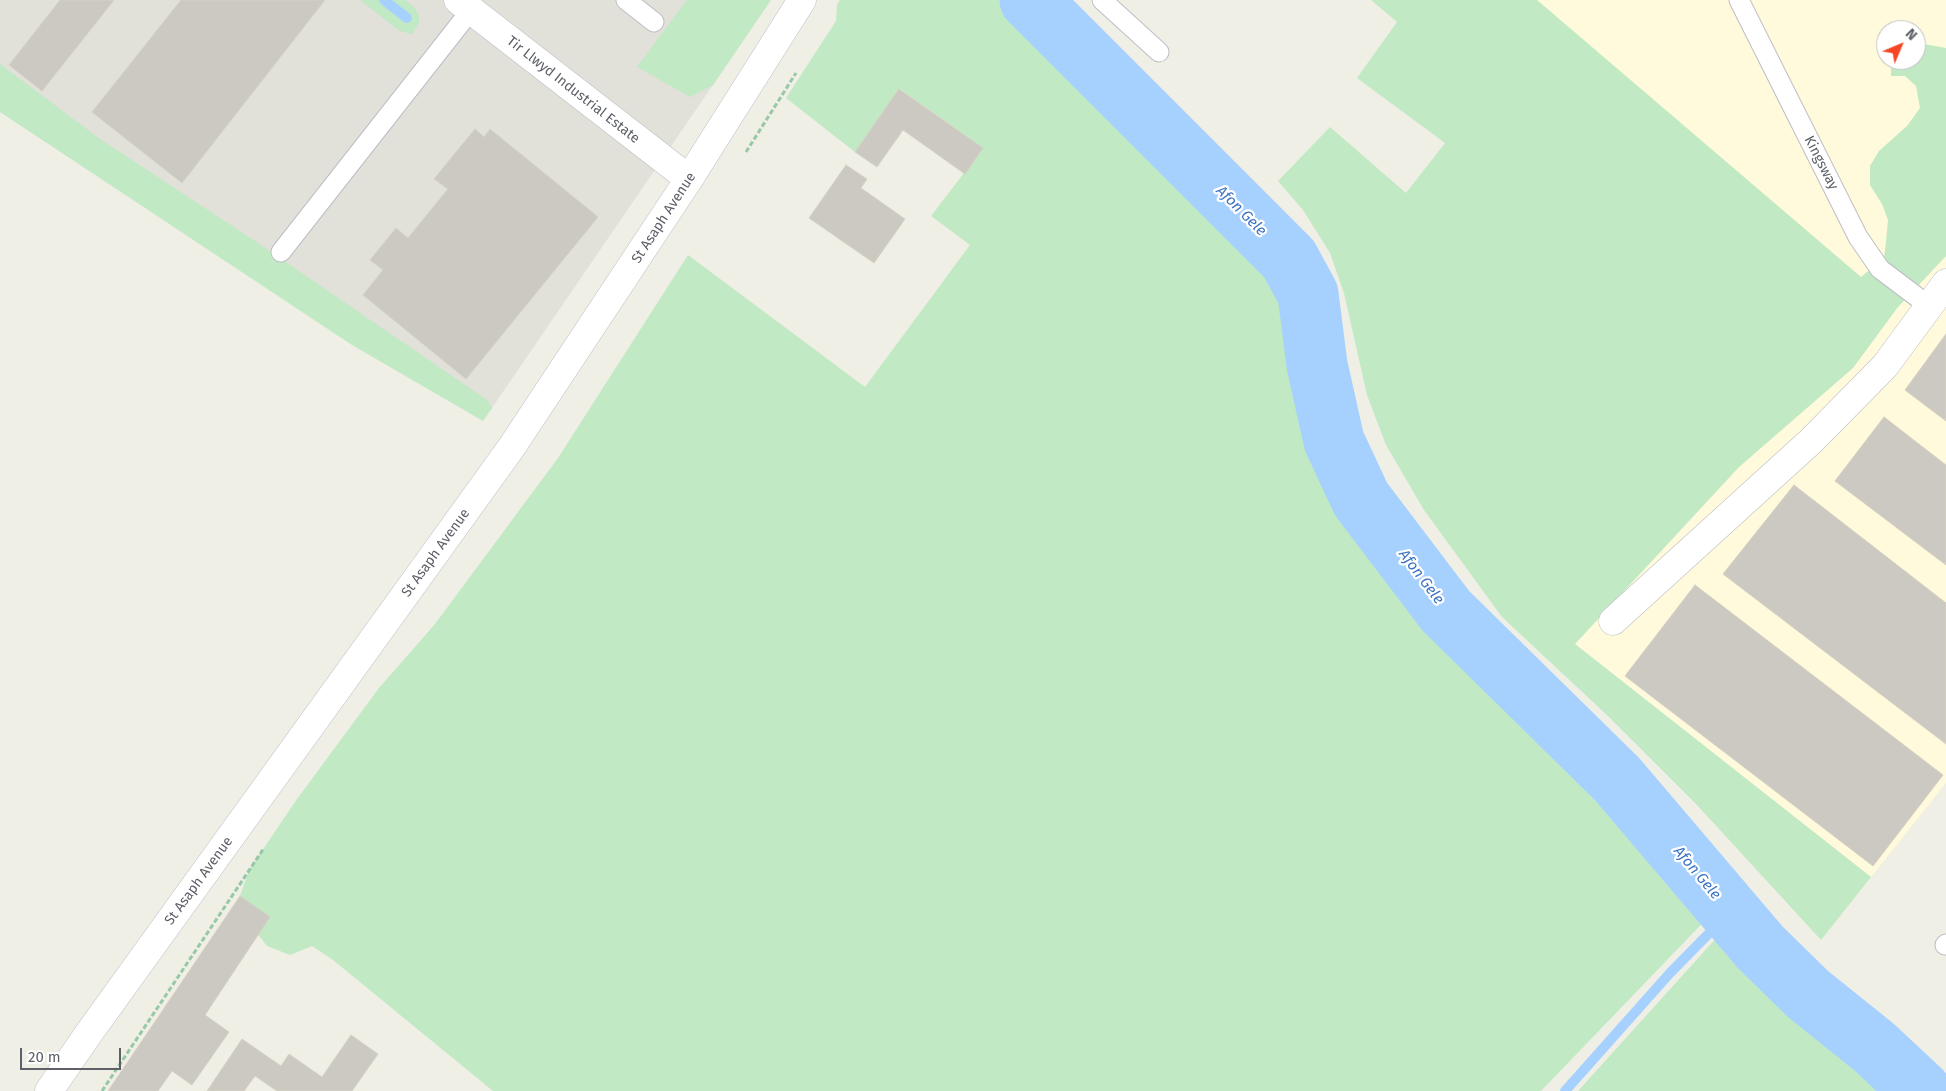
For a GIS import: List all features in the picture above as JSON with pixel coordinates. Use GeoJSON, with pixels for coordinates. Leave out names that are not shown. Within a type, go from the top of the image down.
{"type":"FeatureCollection","features":[{"type":"Feature","properties":{"kind":"street","name":"St Asaph Avenue"},"geometry":{"type":"LineString","coordinates":[[49,1091],[511,448],[689,179],[802,0]]}},
{"type":"Feature","properties":{"kind":"street","name":"Tir Llwyd Industrial Estate"},"geometry":{"type":"LineString","coordinates":[[464,5],[689,179]]}},
{"type":"Feature","properties":{"kind":"street"},"geometry":{"type":"LineString","coordinates":[[1613,621],[1810,441],[1885,366],[1946,283]]}},
{"type":"Feature","properties":{"kind":"lane"},"geometry":{"type":"LineString","coordinates":[[626,0],[654,22]]}},
{"type":"Feature","properties":{"kind":"lane"},"geometry":{"type":"LineString","coordinates":[[1102,0],[1159,52]]}},
{"type":"Feature","properties":{"kind":"lane","name":"Kingsway"},"geometry":{"type":"LineString","coordinates":[[1739,0],[1858,237],[1880,269],[1929,306]]}},
{"type":"Feature","properties":{"kind":"lane"},"geometry":{"type":"LineString","coordinates":[[281,252],[464,5]]}},
{"type":"Feature","properties":{"kind":"shaded area"},"geometry":{"type":"Polygon","coordinates":[[[0,0],[771,0],[483,421],[0,97],[0,0]]]}},
{"type":"Feature","properties":{"kind":"shaded area"},"geometry":{"type":"Polygon","coordinates":[[[1526,0],[1946,0],[1946,783],[1871,877],[1575,644],[1739,467],[1853,368],[1526,0]]]}},
{"type":"Feature","properties":{"kind":"green space"},"geometry":{"type":"Polygon","coordinates":[[[360,0],[405,0],[414,7],[419,15],[419,23],[412,34],[400,31],[360,0]]]}},
{"type":"Feature","properties":{"kind":"green space"},"geometry":{"type":"Polygon","coordinates":[[[687,0],[771,0],[713,85],[690,97],[637,67],[687,0]]]}},
{"type":"Feature","properties":{"kind":"green space"},"geometry":{"type":"Polygon","coordinates":[[[840,0],[1015,0],[1262,247],[1282,270],[1298,301],[1299,322],[1319,409],[1334,458],[1352,491],[1412,575],[1449,622],[1511,686],[1581,752],[1637,812],[1718,907],[1541,1091],[493,1091],[333,960],[312,946],[290,955],[267,946],[249,923],[240,896],[249,870],[297,799],[379,688],[435,624],[558,458],[688,255],[865,387],[970,245],[931,216],[983,148],[900,89],[855,152],[786,98],[836,21],[837,5],[840,0]]]}},
{"type":"Feature","properties":{"kind":"green space"},"geometry":{"type":"Polygon","coordinates":[[[1371,0],[1537,0],[1861,277],[1884,258],[1888,220],[1882,204],[1870,185],[1870,166],[1879,151],[1907,126],[1920,108],[1916,86],[1905,76],[1891,76],[1891,70],[1926,70],[1926,44],[1946,48],[1946,256],[1898,307],[1853,368],[1739,467],[1575,644],[1871,877],[1821,940],[1697,805],[1608,716],[1502,617],[1424,510],[1386,445],[1367,395],[1344,293],[1330,253],[1303,210],[1278,181],[1330,127],[1406,193],[1445,143],[1357,78],[1397,22],[1371,0]]]}},
{"type":"Feature","properties":{"kind":"green space"},"geometry":{"type":"Polygon","coordinates":[[[0,64],[100,139],[261,245],[487,400],[492,408],[483,421],[352,345],[0,112],[0,64]]]}},
{"type":"Feature","properties":{"kind":"green space"},"geometry":{"type":"Polygon","coordinates":[[[1729,924],[1771,969],[1908,1091],[1578,1091],[1729,924]]]}},
{"type":"Feature","properties":{"kind":"building"},"geometry":{"type":"Polygon","coordinates":[[[60,0],[114,0],[42,91],[9,65],[60,0]]]}},
{"type":"Feature","properties":{"kind":"building"},"geometry":{"type":"Polygon","coordinates":[[[181,0],[325,0],[182,183],[92,112],[181,0]]]}},
{"type":"Feature","properties":{"kind":"building"},"geometry":{"type":"Polygon","coordinates":[[[899,89],[983,148],[965,174],[903,130],[877,167],[855,152],[899,89]]]}},
{"type":"Feature","properties":{"kind":"building"},"geometry":{"type":"Polygon","coordinates":[[[475,129],[484,137],[490,129],[598,217],[466,379],[363,295],[383,270],[370,260],[396,228],[408,238],[448,189],[434,179],[475,129]]]}},
{"type":"Feature","properties":{"kind":"building"},"geometry":{"type":"Polygon","coordinates":[[[846,165],[867,179],[861,188],[905,219],[874,263],[809,218],[846,165]]]}},
{"type":"Feature","properties":{"kind":"building"},"geometry":{"type":"Polygon","coordinates":[[[1946,334],[1946,421],[1905,390],[1946,334]]]}},
{"type":"Feature","properties":{"kind":"building"},"geometry":{"type":"Polygon","coordinates":[[[1884,417],[1946,465],[1946,565],[1835,481],[1884,417]]]}},
{"type":"Feature","properties":{"kind":"building"},"geometry":{"type":"Polygon","coordinates":[[[1794,485],[1946,603],[1946,744],[1723,574],[1794,485]]]}},
{"type":"Feature","properties":{"kind":"building"},"geometry":{"type":"Polygon","coordinates":[[[1695,585],[1943,775],[1873,866],[1625,676],[1695,585]]]}},
{"type":"Feature","properties":{"kind":"building"},"geometry":{"type":"Polygon","coordinates":[[[240,896],[270,917],[205,1015],[229,1032],[192,1085],[172,1071],[158,1091],[108,1091],[240,896]]]}},
{"type":"Feature","properties":{"kind":"building"},"geometry":{"type":"Polygon","coordinates":[[[351,1035],[378,1054],[352,1091],[277,1091],[255,1076],[244,1091],[207,1091],[242,1039],[281,1066],[289,1054],[322,1077],[351,1035]]]}},
{"type":"Feature","properties":{"kind":"waterway"},"geometry":{"type":"LineString","coordinates":[[384,0],[407,18]]}},
{"type":"Feature","properties":{"kind":"waterway","name":"Afon Gele"},"geometry":{"type":"LineString","coordinates":[[1030,0],[1289,259],[1308,294],[1317,365],[1334,441],[1361,499],[1446,611],[1617,779],[1760,947],[1808,994],[1874,1047],[1921,1091]]}},
{"type":"Feature","properties":{"kind":"waterway"},"geometry":{"type":"LineString","coordinates":[[1565,1091],[1670,973],[1730,912]]}}]}
